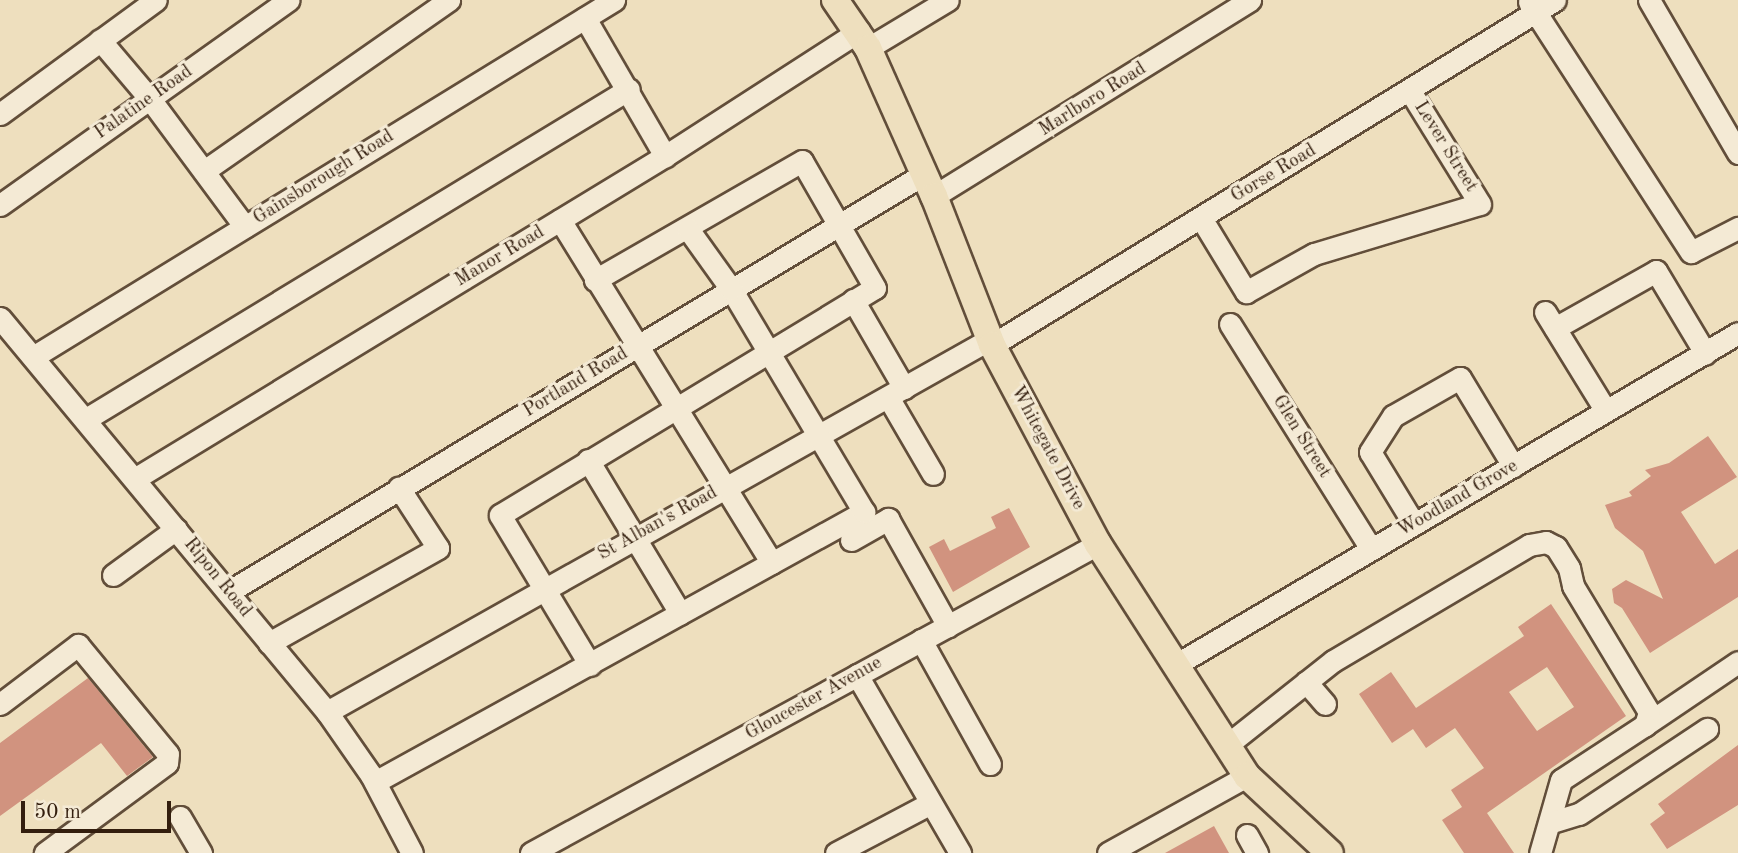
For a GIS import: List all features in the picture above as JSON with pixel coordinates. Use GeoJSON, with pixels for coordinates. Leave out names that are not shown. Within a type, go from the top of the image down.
{"type":"FeatureCollection","features":[{"type":"Feature","properties":{"kind":"main road","name":"Whitegate Drive"},"geometry":{"type":"LineString","coordinates":[[835,0],[864,39],[929,185],[991,342],[1098,544],[1247,776],[1330,853]]}},
{"type":"Feature","properties":{"kind":"street"},"geometry":{"type":"LineString","coordinates":[[0,114],[156,0]]}},
{"type":"Feature","properties":{"kind":"street","name":"Palatine Road"},"geometry":{"type":"LineString","coordinates":[[0,205],[288,0]]}},
{"type":"Feature","properties":{"kind":"street"},"geometry":{"type":"LineString","coordinates":[[204,171],[449,0]]}},
{"type":"Feature","properties":{"kind":"street","name":"Gainsborough Road"},"geometry":{"type":"LineString","coordinates":[[33,357],[614,0]]}},
{"type":"Feature","properties":{"kind":"street","name":"Manor Road"},"geometry":{"type":"LineString","coordinates":[[136,478],[665,156],[864,39],[948,0]]}},
{"type":"Feature","properties":{"kind":"street","name":"Marlboro Road"},"geometry":{"type":"LineString","coordinates":[[929,185],[1250,0]]}},
{"type":"Feature","properties":{"kind":"street"},"geometry":{"type":"LineString","coordinates":[[1649,0],[1738,153]]}},
{"type":"Feature","properties":{"kind":"street"},"geometry":{"type":"LineString","coordinates":[[1540,4],[1691,252],[1738,228]]}},
{"type":"Feature","properties":{"kind":"street","name":"Gorse Road"},"geometry":{"type":"LineString","coordinates":[[991,342],[1410,91],[1540,4]]}},
{"type":"Feature","properties":{"kind":"street"},"geometry":{"type":"LineString","coordinates":[[585,18],[629,89],[665,156]]}},
{"type":"Feature","properties":{"kind":"street"},"geometry":{"type":"LineString","coordinates":[[100,40],[150,99],[245,227]]}},
{"type":"Feature","properties":{"kind":"street"},"geometry":{"type":"LineString","coordinates":[[86,419],[629,89]]}},
{"type":"Feature","properties":{"kind":"street","name":"Lever Street"},"geometry":{"type":"LineString","coordinates":[[1201,218],[1246,292],[1314,254],[1480,204],[1410,91]]}},
{"type":"Feature","properties":{"kind":"street"},"geometry":{"type":"LineString","coordinates":[[590,665],[500,514],[875,288],[802,161],[688,229],[594,280]]}},
{"type":"Feature","properties":{"kind":"street","name":"Portland Road"},"geometry":{"type":"LineString","coordinates":[[228,592],[838,226],[929,185]]}},
{"type":"Feature","properties":{"kind":"street"},"geometry":{"type":"LineString","coordinates":[[560,220],[594,280],[677,406],[772,563]]}},
{"type":"Feature","properties":{"kind":"street"},"geometry":{"type":"LineString","coordinates":[[376,782],[864,513],[731,289],[688,229]]}},
{"type":"Feature","properties":{"kind":"street"},"geometry":{"type":"LineString","coordinates":[[1606,411],[1550,320],[1656,271],[1705,353]]}},
{"type":"Feature","properties":{"kind":"street"},"geometry":{"type":"LineString","coordinates":[[853,300],[933,474]]}},
{"type":"Feature","properties":{"kind":"street","name":"Ripon Road"},"geometry":{"type":"LineString","coordinates":[[0,318],[136,478],[327,712],[376,782],[412,853]]}},
{"type":"Feature","properties":{"kind":"street","name":"Glen Street"},"geometry":{"type":"LineString","coordinates":[[1230,324],[1371,550]]}},
{"type":"Feature","properties":{"kind":"street","name":"Woodland Grove"},"geometry":{"type":"LineString","coordinates":[[1177,664],[1738,333]]}},
{"type":"Feature","properties":{"kind":"street","name":"St Alban's Road"},"geometry":{"type":"LineString","coordinates":[[327,712],[726,486],[991,342]]}},
{"type":"Feature","properties":{"kind":"street"},"geometry":{"type":"LineString","coordinates":[[1414,524],[1370,452],[1393,416],[1460,378],[1513,466]]}},
{"type":"Feature","properties":{"kind":"street"},"geometry":{"type":"LineString","coordinates":[[587,460],[680,613]]}},
{"type":"Feature","properties":{"kind":"street"},"geometry":{"type":"LineString","coordinates":[[269,643],[438,548],[399,488]]}},
{"type":"Feature","properties":{"kind":"street"},"geometry":{"type":"LineString","coordinates":[[850,540],[888,519],[948,625]]}},
{"type":"Feature","properties":{"kind":"street"},"geometry":{"type":"LineString","coordinates":[[113,575],[176,529]]}},
{"type":"Feature","properties":{"kind":"street"},"geometry":{"type":"LineString","coordinates":[[1227,744],[1306,682],[1487,579],[1529,545],[1546,542],[1556,547],[1569,568],[1573,586],[1641,694],[1649,712],[1644,725]]}},
{"type":"Feature","properties":{"kind":"street","name":"Gloucester Avenue"},"geometry":{"type":"LineString","coordinates":[[531,853],[1098,544]]}},
{"type":"Feature","properties":{"kind":"street"},"geometry":{"type":"LineString","coordinates":[[921,640],[990,764]]}},
{"type":"Feature","properties":{"kind":"street"},"geometry":{"type":"LineString","coordinates":[[0,704],[78,645],[168,754],[167,763],[45,853]]}},
{"type":"Feature","properties":{"kind":"street"},"geometry":{"type":"LineString","coordinates":[[1541,853],[1549,814],[1561,780],[1738,662]]}},
{"type":"Feature","properties":{"kind":"street"},"geometry":{"type":"LineString","coordinates":[[857,675],[960,853]]}},
{"type":"Feature","properties":{"kind":"street"},"geometry":{"type":"LineString","coordinates":[[1306,682],[1325,704]]}},
{"type":"Feature","properties":{"kind":"street"},"geometry":{"type":"LineString","coordinates":[[1549,814],[1579,814],[1707,729]]}},
{"type":"Feature","properties":{"kind":"street"},"geometry":{"type":"LineString","coordinates":[[1108,853],[1247,776]]}},
{"type":"Feature","properties":{"kind":"street"},"geometry":{"type":"LineString","coordinates":[[836,853],[931,803]]}},
{"type":"Feature","properties":{"kind":"street"},"geometry":{"type":"LineString","coordinates":[[180,817],[201,853]]}},
{"type":"Feature","properties":{"kind":"building"},"geometry":{"type":"Polygon","coordinates":[[[1708,436],[1737,477],[1681,512],[1715,564],[1738,549],[1738,597],[1650,653],[1622,608],[1614,603],[1612,589],[1626,580],[1663,599],[1643,551],[1615,528],[1605,505],[1632,496],[1629,492],[1651,476],[1645,470],[1669,463],[1708,436]]]}},
{"type":"Feature","properties":{"kind":"building"},"geometry":{"type":"Polygon","coordinates":[[[1009,508],[1030,547],[953,592],[929,547],[944,539],[950,551],[996,528],[991,517],[1009,508]]]}},
{"type":"Feature","properties":{"kind":"building"},"geometry":{"type":"Polygon","coordinates":[[[1551,604],[1626,716],[1487,813],[1514,853],[1464,853],[1442,820],[1462,807],[1451,790],[1484,768],[1455,728],[1426,748],[1413,729],[1392,743],[1359,694],[1391,672],[1416,708],[1524,636],[1518,627],[1551,604]],[[1547,667],[1509,692],[1537,731],[1574,707],[1547,667]]]}},
{"type":"Feature","properties":{"kind":"building"},"geometry":{"type":"Polygon","coordinates":[[[88,678],[153,757],[127,776],[101,743],[0,816],[0,743],[88,678]]]}},
{"type":"Feature","properties":{"kind":"building"},"geometry":{"type":"Polygon","coordinates":[[[1738,745],[1738,805],[1667,849],[1650,824],[1665,813],[1658,804],[1738,745]]]}},
{"type":"Feature","properties":{"kind":"building"},"geometry":{"type":"Polygon","coordinates":[[[1214,826],[1229,853],[1165,853],[1214,826]]]}}]}
